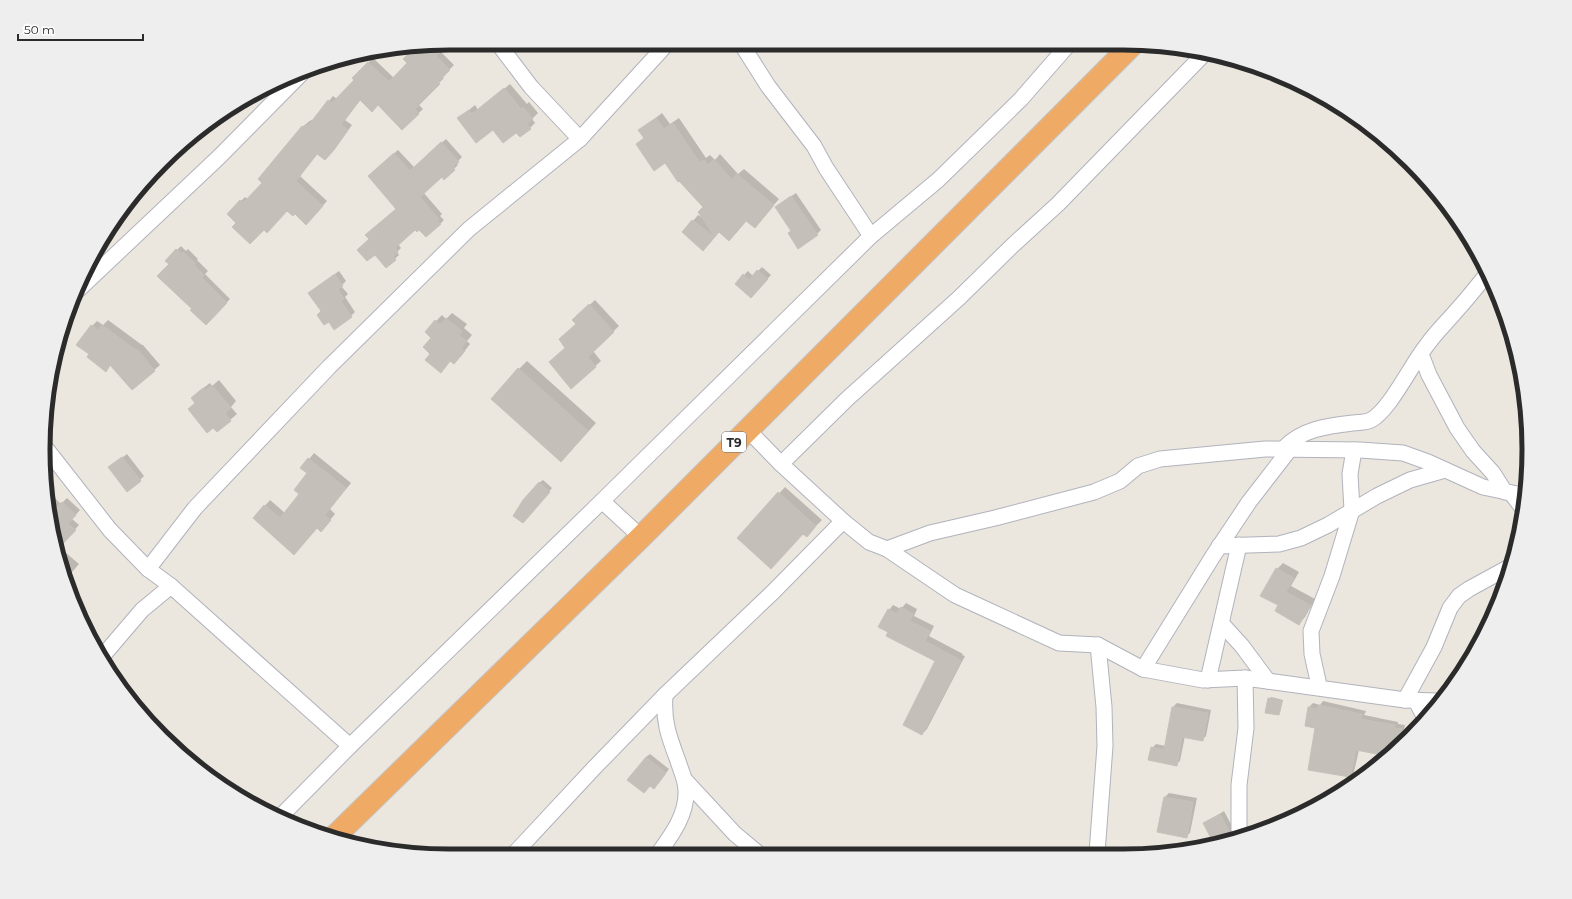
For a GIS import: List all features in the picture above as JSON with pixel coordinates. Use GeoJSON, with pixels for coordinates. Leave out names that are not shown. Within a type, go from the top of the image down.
{"type":"FeatureCollection","features":[{"type":"Feature","properties":{"kind":"highway","name":"T9"},"geometry":{"type":"LineString","coordinates":[[339,833],[641,537],[747,429],[1127,50]]}},
{"type":"Feature","properties":{"kind":"street"},"geometry":{"type":"LineString","coordinates":[[503,50],[531,87],[580,139]]}},
{"type":"Feature","properties":{"kind":"street"},"geometry":{"type":"LineString","coordinates":[[148,569],[195,508],[329,367],[469,229],[580,139],[661,50]]}},
{"type":"Feature","properties":{"kind":"street"},"geometry":{"type":"LineString","coordinates":[[745,50],[768,86],[814,146],[826,168],[871,236]]}},
{"type":"Feature","properties":{"kind":"street"},"geometry":{"type":"LineString","coordinates":[[284,813],[350,746],[602,501],[871,236],[938,180],[1021,99],[1064,50]]}},
{"type":"Feature","properties":{"kind":"street"},"geometry":{"type":"LineString","coordinates":[[781,464],[847,399],[959,298],[1012,246],[1058,204],[1200,58]]}},
{"type":"Feature","properties":{"kind":"street"},"geometry":{"type":"LineString","coordinates":[[87,281],[219,157],[294,82]]}},
{"type":"Feature","properties":{"kind":"street"},"geometry":{"type":"LineString","coordinates":[[1143,669],[1219,546],[1286,449],[1289,442],[1301,434],[1325,426],[1370,421],[1383,409],[1397,391],[1436,333],[1457,311],[1483,278]]}},
{"type":"Feature","properties":{"kind":"street"},"geometry":{"type":"LineString","coordinates":[[1421,354],[1432,382],[1457,428],[1474,451],[1519,504]]}},
{"type":"Feature","properties":{"kind":"street"},"geometry":{"type":"LineString","coordinates":[[747,429],[781,464],[843,521],[869,542],[888,549],[955,595],[1059,643],[1098,645],[1143,669],[1208,680],[1244,678],[1410,700],[1433,701]]}},
{"type":"Feature","properties":{"kind":"street"},"geometry":{"type":"LineString","coordinates":[[888,549],[930,533],[995,518],[1094,492],[1120,480],[1138,466],[1160,459],[1265,448],[1354,450],[1403,454],[1483,486],[1520,495]]}},
{"type":"Feature","properties":{"kind":"street"},"geometry":{"type":"LineString","coordinates":[[1318,681],[1312,654],[1311,631],[1332,576],[1352,510],[1350,474],[1354,450]]}},
{"type":"Feature","properties":{"kind":"street"},"geometry":{"type":"LineString","coordinates":[[50,454],[110,530],[148,569],[171,586],[350,746]]}},
{"type":"Feature","properties":{"kind":"street"},"geometry":{"type":"LineString","coordinates":[[1219,546],[1279,544],[1301,538],[1328,525],[1352,510],[1410,480],[1445,470]]}},
{"type":"Feature","properties":{"kind":"street"},"geometry":{"type":"LineString","coordinates":[[602,501],[641,537]]}},
{"type":"Feature","properties":{"kind":"street"},"geometry":{"type":"LineString","coordinates":[[519,849],[665,695],[773,592],[843,521]]}},
{"type":"Feature","properties":{"kind":"street"},"geometry":{"type":"LineString","coordinates":[[1208,680],[1239,545]]}},
{"type":"Feature","properties":{"kind":"street"},"geometry":{"type":"LineString","coordinates":[[1410,700],[1450,608],[1459,596],[1469,588],[1503,570]]}},
{"type":"Feature","properties":{"kind":"street"},"geometry":{"type":"LineString","coordinates":[[106,652],[142,610],[171,586]]}},
{"type":"Feature","properties":{"kind":"street"},"geometry":{"type":"LineString","coordinates":[[1222,624],[1242,646],[1268,681]]}},
{"type":"Feature","properties":{"kind":"street"},"geometry":{"type":"LineString","coordinates":[[1097,849],[1105,746],[1104,707],[1098,645]]}},
{"type":"Feature","properties":{"kind":"street"},"geometry":{"type":"LineString","coordinates":[[1240,831],[1239,785],[1246,728],[1244,678]]}},
{"type":"Feature","properties":{"kind":"street"},"geometry":{"type":"LineString","coordinates":[[662,849],[680,821],[686,800],[685,780],[664,721],[665,695]]}},
{"type":"Feature","properties":{"kind":"street"},"geometry":{"type":"LineString","coordinates":[[1410,700],[1421,715]]}},
{"type":"Feature","properties":{"kind":"street"},"geometry":{"type":"LineString","coordinates":[[685,780],[735,834],[753,849]]}},
{"type":"Feature","properties":{"kind":"building"},"geometry":{"type":"Polygon","coordinates":[[[437,50],[440,53],[436,56],[450,70],[438,82],[440,84],[415,109],[419,114],[402,130],[378,105],[372,112],[360,100],[341,125],[348,130],[334,150],[325,160],[317,154],[296,181],[323,206],[306,225],[295,214],[293,216],[287,211],[267,233],[264,230],[250,244],[232,227],[236,223],[227,214],[240,200],[243,203],[262,183],[258,179],[302,126],[303,128],[306,124],[308,126],[328,100],[332,103],[354,80],[352,78],[368,62],[389,82],[407,63],[403,59],[410,52],[418,51],[420,53],[422,51],[437,50]]]}},
{"type":"Feature","properties":{"kind":"building"},"geometry":{"type":"Polygon","coordinates":[[[504,88],[521,109],[523,107],[533,119],[527,124],[531,129],[520,137],[516,133],[503,143],[493,130],[476,143],[457,118],[469,110],[472,114],[504,88]]]}},
{"type":"Feature","properties":{"kind":"building"},"geometry":{"type":"Polygon","coordinates":[[[656,118],[664,129],[673,123],[700,163],[704,160],[708,165],[714,159],[732,180],[737,174],[774,205],[755,228],[746,221],[729,241],[719,232],[715,237],[698,212],[703,207],[679,181],[678,182],[665,163],[654,171],[636,144],[644,138],[638,130],[656,118]]]}},
{"type":"Feature","properties":{"kind":"building"},"geometry":{"type":"Polygon","coordinates":[[[441,142],[459,162],[453,167],[455,170],[444,180],[442,177],[420,197],[439,219],[437,221],[441,224],[426,237],[419,230],[417,232],[415,230],[395,248],[398,252],[393,256],[396,260],[386,268],[375,255],[367,261],[357,250],[369,239],[365,235],[396,209],[368,176],[394,153],[410,171],[441,142]]]}},
{"type":"Feature","properties":{"kind":"building"},"geometry":{"type":"Polygon","coordinates":[[[791,196],[818,235],[798,249],[788,233],[791,231],[775,207],[791,196]]]}},
{"type":"Feature","properties":{"kind":"building"},"geometry":{"type":"Polygon","coordinates":[[[692,220],[715,237],[703,251],[682,232],[692,220]]]}},
{"type":"Feature","properties":{"kind":"building"},"geometry":{"type":"Polygon","coordinates":[[[176,249],[182,254],[183,252],[195,263],[194,265],[204,275],[202,278],[227,303],[206,325],[190,310],[192,309],[157,276],[169,264],[165,261],[176,249]]]}},
{"type":"Feature","properties":{"kind":"building"},"geometry":{"type":"Polygon","coordinates":[[[757,270],[768,279],[751,298],[735,284],[743,274],[749,280],[757,270]]]}},
{"type":"Feature","properties":{"kind":"building"},"geometry":{"type":"Polygon","coordinates":[[[335,274],[343,286],[338,289],[344,299],[341,301],[352,317],[334,330],[329,322],[324,325],[317,315],[321,311],[308,293],[335,274]]]}},
{"type":"Feature","properties":{"kind":"building"},"geometry":{"type":"Polygon","coordinates":[[[589,304],[614,332],[588,357],[596,367],[571,389],[549,362],[565,348],[559,339],[576,324],[572,320],[589,304]]]}},
{"type":"Feature","properties":{"kind":"building"},"geometry":{"type":"Polygon","coordinates":[[[446,318],[462,331],[459,335],[467,341],[461,348],[465,351],[454,364],[450,361],[441,373],[425,360],[430,354],[423,347],[431,338],[425,332],[435,320],[440,325],[446,318]]]}},
{"type":"Feature","properties":{"kind":"building"},"geometry":{"type":"Polygon","coordinates":[[[91,325],[98,330],[102,325],[136,350],[137,349],[155,371],[132,390],[110,365],[106,372],[87,357],[89,354],[76,345],[91,325]]]}},
{"type":"Feature","properties":{"kind":"building"},"geometry":{"type":"Polygon","coordinates":[[[518,368],[588,431],[561,462],[491,399],[518,368]]]}},
{"type":"Feature","properties":{"kind":"building"},"geometry":{"type":"Polygon","coordinates":[[[212,385],[231,408],[225,413],[231,421],[217,432],[213,428],[207,433],[188,409],[195,403],[191,398],[203,388],[205,391],[212,385]]]}},
{"type":"Feature","properties":{"kind":"building"},"geometry":{"type":"Polygon","coordinates":[[[122,457],[141,481],[127,492],[108,467],[122,457]]]}},
{"type":"Feature","properties":{"kind":"building"},"geometry":{"type":"Polygon","coordinates":[[[308,458],[346,488],[325,515],[331,520],[321,532],[317,528],[294,555],[253,518],[264,505],[280,518],[299,494],[294,490],[307,473],[300,468],[308,458]]]}},
{"type":"Feature","properties":{"kind":"building"},"geometry":{"type":"Polygon","coordinates":[[[539,482],[550,492],[523,523],[513,516],[523,500],[539,482]]]}},
{"type":"Feature","properties":{"kind":"building"},"geometry":{"type":"Polygon","coordinates":[[[778,492],[816,526],[807,537],[803,534],[771,569],[737,538],[778,492]]]}},
{"type":"Feature","properties":{"kind":"building"},"geometry":{"type":"Polygon","coordinates":[[[62,502],[76,515],[68,524],[76,530],[62,545],[54,506],[56,508],[62,502]]]}},
{"type":"Feature","properties":{"kind":"building"},"geometry":{"type":"Polygon","coordinates":[[[1276,568],[1294,578],[1286,592],[1310,605],[1299,625],[1275,611],[1278,605],[1260,596],[1276,568]]]}},
{"type":"Feature","properties":{"kind":"building"},"geometry":{"type":"Polygon","coordinates":[[[901,607],[913,614],[910,621],[930,631],[925,641],[961,661],[922,735],[903,725],[935,661],[886,636],[888,632],[878,627],[888,609],[897,614],[901,607]]]}},
{"type":"Feature","properties":{"kind":"building"},"geometry":{"type":"Polygon","coordinates":[[[1268,698],[1282,701],[1279,715],[1265,713],[1268,698]]]}},
{"type":"Feature","properties":{"kind":"building"},"geometry":{"type":"Polygon","coordinates":[[[1318,705],[1362,714],[1361,719],[1395,725],[1394,728],[1402,729],[1400,736],[1380,755],[1356,750],[1350,777],[1308,770],[1315,728],[1305,726],[1308,707],[1317,709],[1318,705]]]}},
{"type":"Feature","properties":{"kind":"building"},"geometry":{"type":"Polygon","coordinates":[[[1172,707],[1208,713],[1203,741],[1182,737],[1177,766],[1148,760],[1151,747],[1164,750],[1172,707]]]}},
{"type":"Feature","properties":{"kind":"building"},"geometry":{"type":"Polygon","coordinates":[[[646,757],[666,773],[654,789],[650,786],[644,793],[627,780],[646,757]]]}},
{"type":"Feature","properties":{"kind":"building"},"geometry":{"type":"Polygon","coordinates":[[[1164,797],[1193,802],[1187,838],[1157,832],[1164,797]]]}},
{"type":"Feature","properties":{"kind":"building"},"geometry":{"type":"Polygon","coordinates":[[[1220,814],[1230,834],[1211,838],[1203,823],[1220,814]]]}}]}
